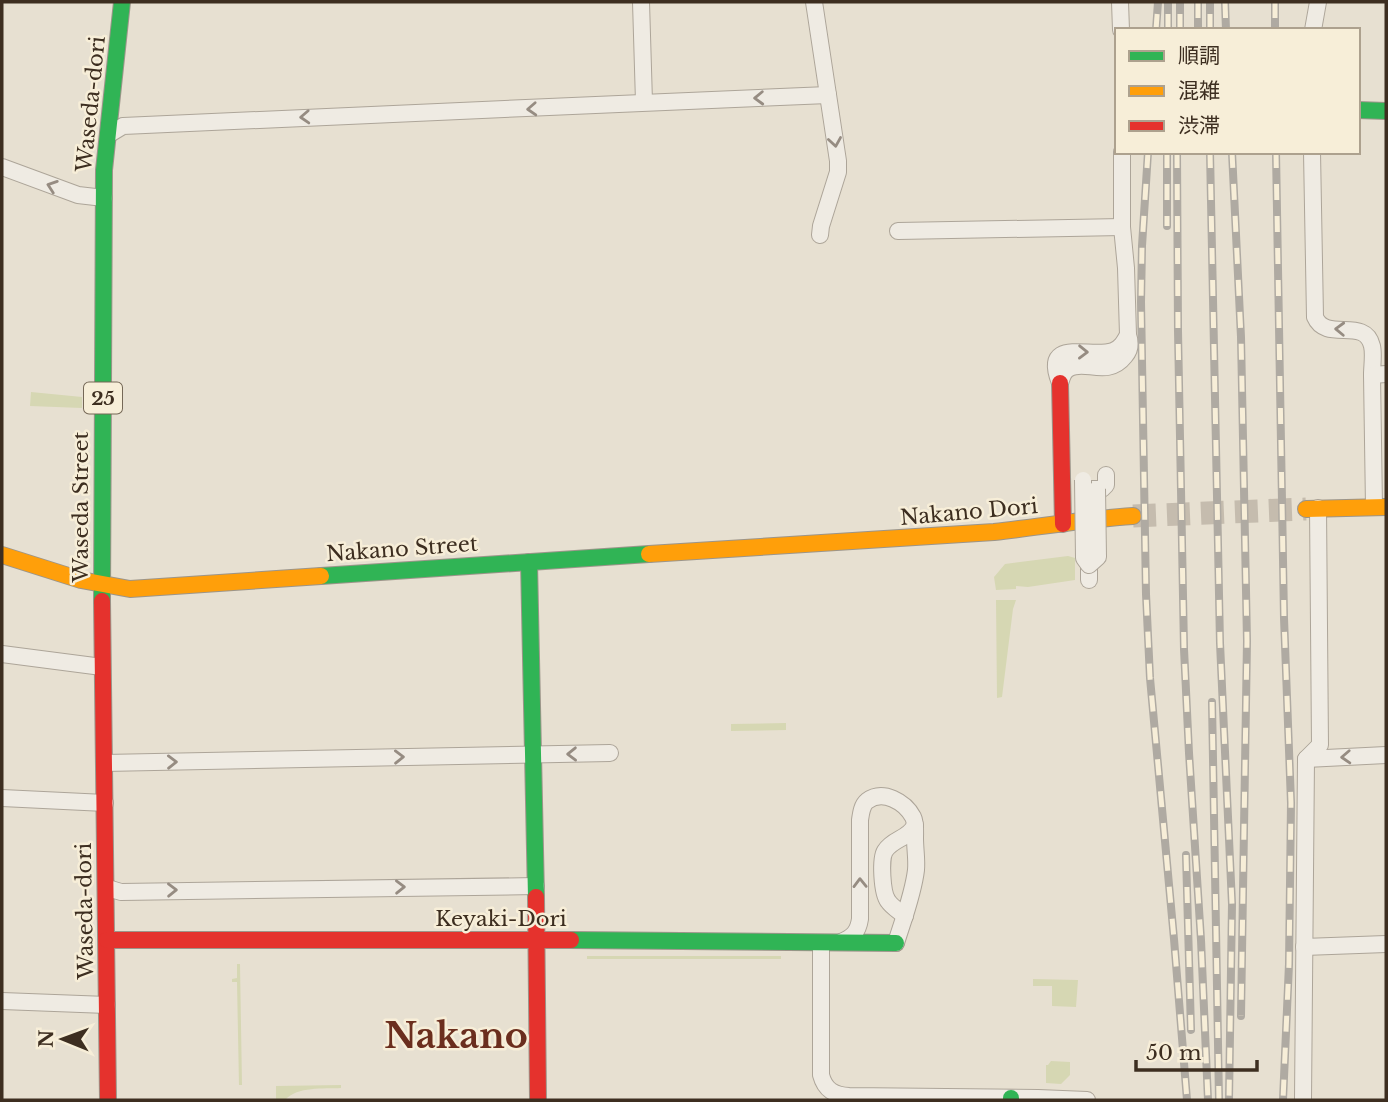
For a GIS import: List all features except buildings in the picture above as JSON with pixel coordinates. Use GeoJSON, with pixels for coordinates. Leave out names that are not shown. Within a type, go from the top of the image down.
{"type":"FeatureCollection","features":[{"type":"Feature","properties":{"kind":"main road","name":"Waseda-dori"},"geometry":{"type":"LineString","coordinates":[[104,198],[104,170],[122,2]]}},
{"type":"Feature","properties":{"kind":"main road"},"geometry":{"type":"LineString","coordinates":[[1360,110],[1386,111]]}},
{"type":"Feature","properties":{"kind":"main road","name":"Waseda Street"},"geometry":{"type":"LineString","coordinates":[[104,198],[101,542],[104,763]]}},
{"type":"Feature","properties":{"kind":"main road"},"geometry":{"type":"LineString","coordinates":[[1060,383],[1063,524]]}},
{"type":"Feature","properties":{"kind":"main road"},"geometry":{"type":"LineString","coordinates":[[1312,509],[1380,507]]}},
{"type":"Feature","properties":{"kind":"main road","name":"Nakano Dori"},"geometry":{"type":"LineString","coordinates":[[1063,524],[1133,516]]}},
{"type":"Feature","properties":{"kind":"main road","name":"Nakano Street"},"geometry":{"type":"LineString","coordinates":[[2,555],[69,578],[130,589],[995,532],[1063,524]]}},
{"type":"Feature","properties":{"kind":"main road"},"geometry":{"type":"LineString","coordinates":[[529,562],[538,1100]]}},
{"type":"Feature","properties":{"kind":"main road","name":"Waseda-dori"},"geometry":{"type":"LineString","coordinates":[[104,763],[108,1100]]}},
{"type":"Feature","properties":{"kind":"main road","name":"Keyaki-Dori"},"geometry":{"type":"LineString","coordinates":[[107,940],[896,943]]}},
{"type":"Feature","properties":{"kind":"street"},"geometry":{"type":"LineString","coordinates":[[641,2],[644,103]]}},
{"type":"Feature","properties":{"kind":"street"},"geometry":{"type":"LineString","coordinates":[[814,2],[838,161],[838,172],[820,235]]}},
{"type":"Feature","properties":{"kind":"street"},"geometry":{"type":"LineString","coordinates":[[1119,2],[1121,28]]}},
{"type":"Feature","properties":{"kind":"street"},"geometry":{"type":"LineString","coordinates":[[1313,28],[1318,2]]}},
{"type":"Feature","properties":{"kind":"street"},"geometry":{"type":"LineString","coordinates":[[108,135],[123,126],[828,95]]}},
{"type":"Feature","properties":{"kind":"street"},"geometry":{"type":"LineString","coordinates":[[1060,383],[1063,374],[1072,367],[1108,367],[1118,363],[1130,349],[1122,226],[1122,154]]}},
{"type":"Feature","properties":{"kind":"street"},"geometry":{"type":"LineString","coordinates":[[1311,154],[1315,317],[1317,322],[1327,329],[1355,330],[1379,344],[1380,507]]}},
{"type":"Feature","properties":{"kind":"street"},"geometry":{"type":"LineString","coordinates":[[2,167],[78,195],[104,198]]}},
{"type":"Feature","properties":{"kind":"street"},"geometry":{"type":"LineString","coordinates":[[898,231],[1122,226]]}},
{"type":"Feature","properties":{"kind":"street"},"geometry":{"type":"LineString","coordinates":[[1089,573],[1084,558],[1093,483]]}},
{"type":"Feature","properties":{"kind":"street"},"geometry":{"type":"LineString","coordinates":[[1303,1100],[1306,759],[1320,745],[1312,509]]}},
{"type":"Feature","properties":{"kind":"street"},"geometry":{"type":"LineString","coordinates":[[2,654],[102,667]]}},
{"type":"Feature","properties":{"kind":"street"},"geometry":{"type":"LineString","coordinates":[[104,763],[610,753]]}},
{"type":"Feature","properties":{"kind":"street"},"geometry":{"type":"LineString","coordinates":[[1306,759],[1386,755]]}},
{"type":"Feature","properties":{"kind":"street"},"geometry":{"type":"LineString","coordinates":[[841,942],[859,929],[861,810],[867,801],[876,797],[888,797],[906,808],[915,825],[915,872],[896,943]]}},
{"type":"Feature","properties":{"kind":"street"},"geometry":{"type":"LineString","coordinates":[[2,798],[105,803]]}},
{"type":"Feature","properties":{"kind":"street"},"geometry":{"type":"LineString","coordinates":[[905,916],[889,903],[884,893],[883,858],[886,850],[912,831],[915,825]]}},
{"type":"Feature","properties":{"kind":"street"},"geometry":{"type":"LineString","coordinates":[[106,886],[121,892],[536,886]]}},
{"type":"Feature","properties":{"kind":"street"},"geometry":{"type":"LineString","coordinates":[[821,943],[821,1075],[823,1083],[833,1093],[849,1096],[1087,1100]]}},
{"type":"Feature","properties":{"kind":"street"},"geometry":{"type":"LineString","coordinates":[[1304,947],[1386,944]]}},
{"type":"Feature","properties":{"kind":"street"},"geometry":{"type":"LineString","coordinates":[[2,1001],[107,1005]]}},
{"type":"Feature","properties":{"kind":"green space"},"geometry":{"type":"Polygon","coordinates":[[[31,392],[82,397],[82,408],[30,406],[31,392]]]}},
{"type":"Feature","properties":{"kind":"green space"},"geometry":{"type":"Polygon","coordinates":[[[1068,556],[1075,558],[1075,580],[996,590],[994,577],[1005,564],[1068,556]]]}},
{"type":"Feature","properties":{"kind":"green space"},"geometry":{"type":"Polygon","coordinates":[[[996,600],[1016,600],[1002,697],[997,698],[996,600]]]}},
{"type":"Feature","properties":{"kind":"green space"},"geometry":{"type":"Polygon","coordinates":[[[786,723],[786,730],[731,731],[731,724],[786,723]]]}},
{"type":"Feature","properties":{"kind":"green space"},"geometry":{"type":"Polygon","coordinates":[[[587,956],[781,956],[781,959],[587,959],[587,956]]]}},
{"type":"Feature","properties":{"kind":"green space"},"geometry":{"type":"Polygon","coordinates":[[[237,964],[240,964],[242,1085],[239,1085],[237,982],[232,982],[232,979],[237,978],[237,964]]]}},
{"type":"Feature","properties":{"kind":"green space"},"geometry":{"type":"Polygon","coordinates":[[[1033,979],[1078,980],[1076,1007],[1052,1006],[1052,986],[1033,986],[1033,979]]]}},
{"type":"Feature","properties":{"kind":"green space"},"geometry":{"type":"Polygon","coordinates":[[[1051,1061],[1070,1062],[1070,1075],[1061,1084],[1046,1083],[1046,1065],[1051,1061]]]}},
{"type":"Feature","properties":{"kind":"green space"},"geometry":{"type":"Polygon","coordinates":[[[341,1085],[341,1088],[304,1090],[285,1100],[276,1100],[276,1086],[341,1085]]]}},
{"type":"Feature","properties":{"kind":"tunnel"},"geometry":{"type":"LineString","coordinates":[[1133,516],[1306,509]]}},
{"type":"Feature","properties":{"kind":"railway"},"geometry":{"type":"LineString","coordinates":[[1156,28],[1158,2]]}},
{"type":"Feature","properties":{"kind":"railway"},"geometry":{"type":"LineString","coordinates":[[1168,2],[1168,28]]}},
{"type":"Feature","properties":{"kind":"railway"},"geometry":{"type":"LineString","coordinates":[[1180,2],[1180,28]]}},
{"type":"Feature","properties":{"kind":"railway"},"geometry":{"type":"LineString","coordinates":[[1198,2],[1198,28]]}},
{"type":"Feature","properties":{"kind":"railway"},"geometry":{"type":"LineString","coordinates":[[1210,2],[1210,28]]}},
{"type":"Feature","properties":{"kind":"railway"},"geometry":{"type":"LineString","coordinates":[[1225,2],[1226,28]]}},
{"type":"Feature","properties":{"kind":"railway"},"geometry":{"type":"LineString","coordinates":[[1275,2],[1275,28]]}},
{"type":"Feature","properties":{"kind":"railway"},"geometry":{"type":"LineString","coordinates":[[1148,154],[1141,302],[1146,594],[1150,678],[1187,1100]]}},
{"type":"Feature","properties":{"kind":"railway"},"geometry":{"type":"LineString","coordinates":[[1167,154],[1167,226]]}},
{"type":"Feature","properties":{"kind":"railway"},"geometry":{"type":"LineString","coordinates":[[1177,154],[1184,649],[1208,1100]]}},
{"type":"Feature","properties":{"kind":"railway"},"geometry":{"type":"LineString","coordinates":[[1210,154],[1220,643],[1232,904],[1229,1100]]}},
{"type":"Feature","properties":{"kind":"railway"},"geometry":{"type":"LineString","coordinates":[[1232,154],[1241,337],[1247,641],[1241,1016]]}},
{"type":"Feature","properties":{"kind":"railway"},"geometry":{"type":"LineString","coordinates":[[1276,154],[1284,618],[1291,803],[1289,964],[1283,1100]]}},
{"type":"Feature","properties":{"kind":"railway"},"geometry":{"type":"LineString","coordinates":[[1212,702],[1219,1100]]}},
{"type":"Feature","properties":{"kind":"railway"},"geometry":{"type":"LineString","coordinates":[[1186,855],[1191,1030]]}},
{"type":"Feature","properties":{"kind":"traffic: fast"},"geometry":{"type":"LineString","coordinates":[[102,601],[104,170],[122,2]]}},
{"type":"Feature","properties":{"kind":"traffic: fast"},"geometry":{"type":"LineString","coordinates":[[1360,110],[1386,111]]}},
{"type":"Feature","properties":{"kind":"traffic: fast"},"geometry":{"type":"LineString","coordinates":[[321,576],[649,554]]}},
{"type":"Feature","properties":{"kind":"traffic: fast"},"geometry":{"type":"LineString","coordinates":[[529,562],[536,897]]}},
{"type":"Feature","properties":{"kind":"traffic: fast"},"geometry":{"type":"LineString","coordinates":[[571,940],[896,943]]}},
{"type":"Feature","properties":{"kind":"traffic: slow"},"geometry":{"type":"LineString","coordinates":[[1306,509],[1386,507]]}},
{"type":"Feature","properties":{"kind":"traffic: slow"},"geometry":{"type":"LineString","coordinates":[[649,554],[994,532],[1133,516]]}},
{"type":"Feature","properties":{"kind":"traffic: slow"},"geometry":{"type":"LineString","coordinates":[[2,555],[81,580],[130,589],[321,576]]}},
{"type":"Feature","properties":{"kind":"traffic: jam"},"geometry":{"type":"LineString","coordinates":[[1060,383],[1063,524]]}},
{"type":"Feature","properties":{"kind":"traffic: jam"},"geometry":{"type":"LineString","coordinates":[[102,601],[108,1100]]}},
{"type":"Feature","properties":{"kind":"traffic: jam"},"geometry":{"type":"LineString","coordinates":[[536,897],[538,1100]]}},
{"type":"Feature","properties":{"kind":"traffic: jam"},"geometry":{"type":"LineString","coordinates":[[107,940],[571,940]]}},
{"type":"Feature","properties":{"kind":"district","name":"Nakano"},"geometry":{"type":"Point","coordinates":[456,1035]}}]}
